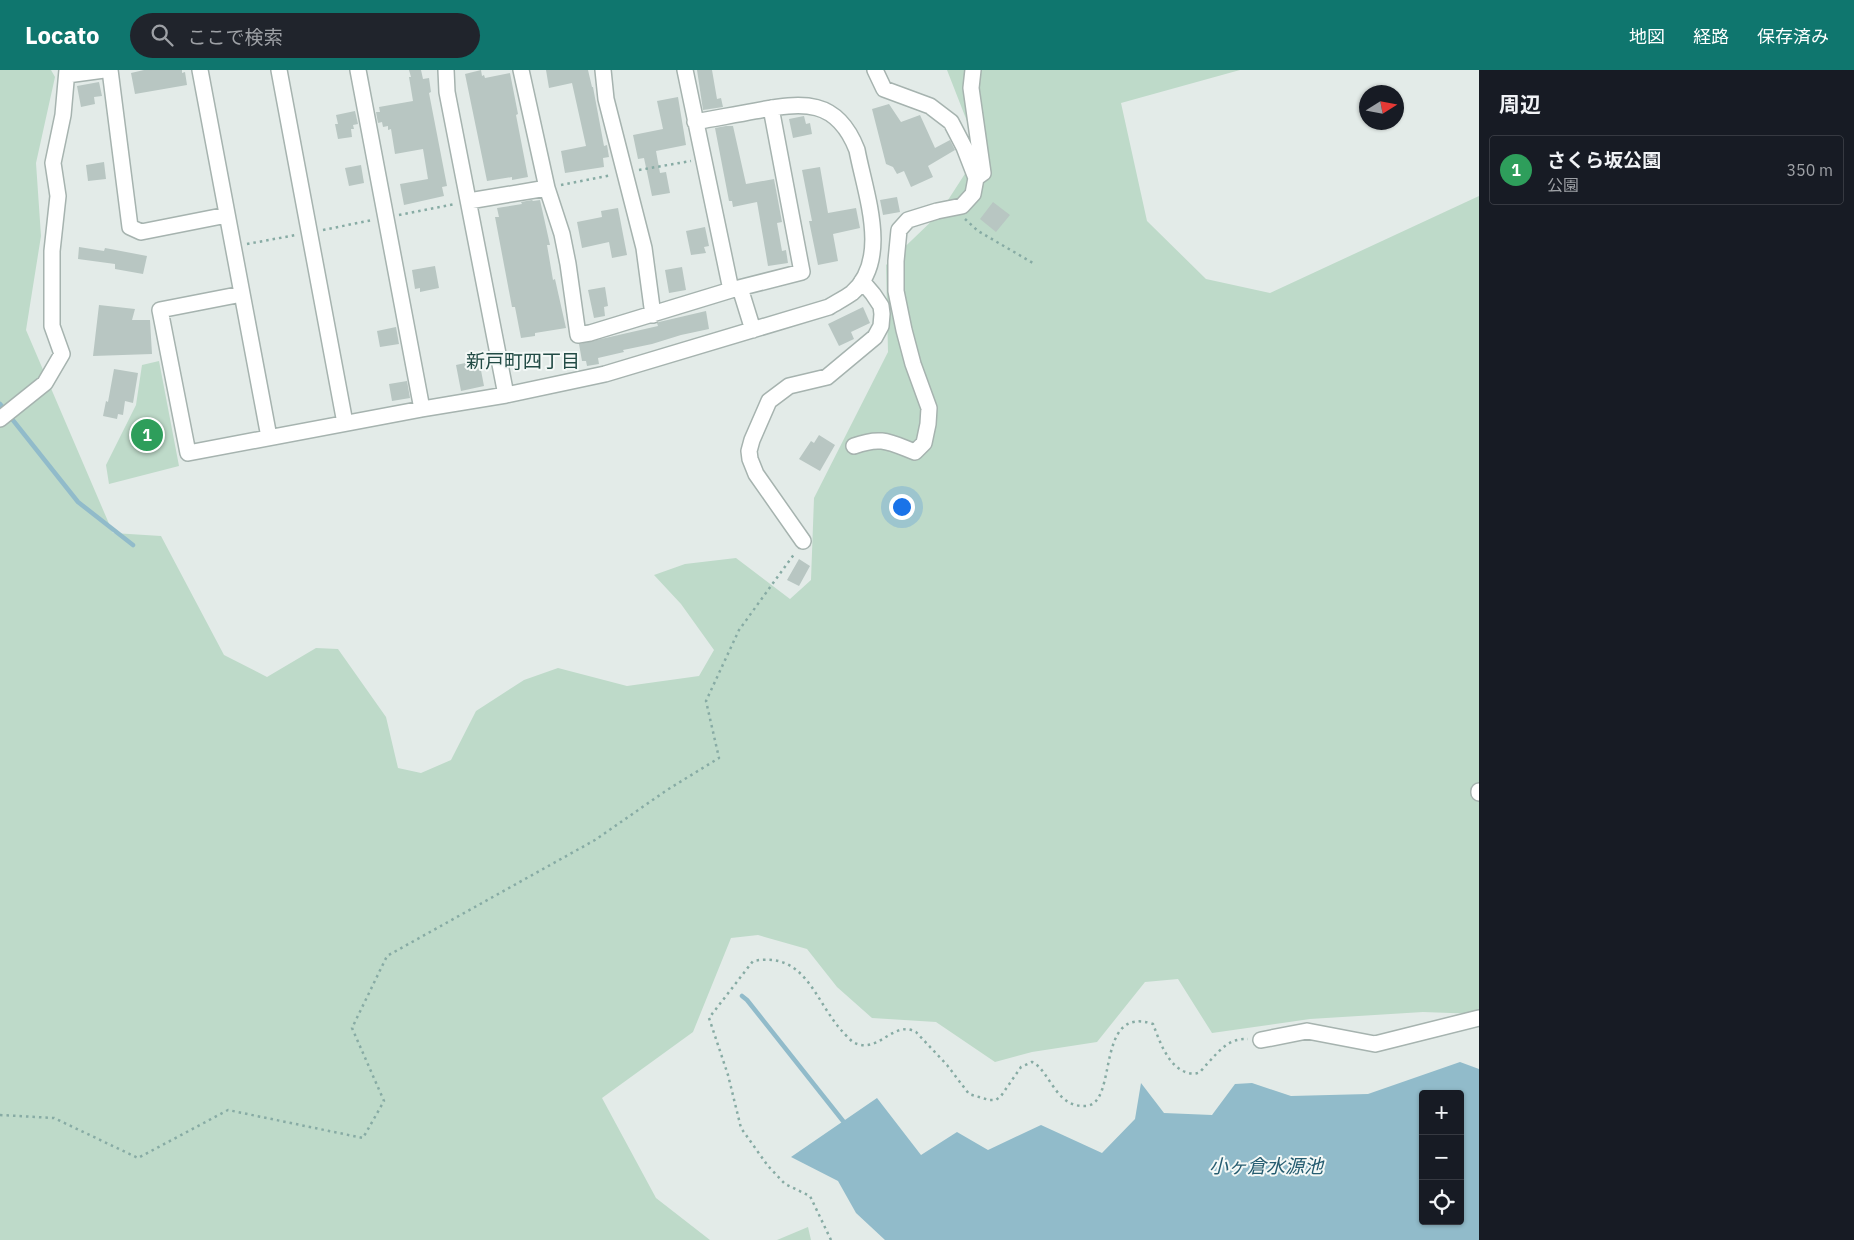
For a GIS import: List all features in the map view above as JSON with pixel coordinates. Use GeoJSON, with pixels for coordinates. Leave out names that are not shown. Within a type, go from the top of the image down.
{"type":"FeatureCollection","features":[{"type":"Feature","properties":{"kind":"street"},"geometry":{"type":"LineString","coordinates":[[1,418],[45,383],[62,354],[52,326],[52,251],[58,196],[53,162],[64,115],[67,72],[104,70]]}},
{"type":"Feature","properties":{"kind":"street"},"geometry":{"type":"LineString","coordinates":[[110,70],[130,227],[141,232],[227,215]]}},
{"type":"Feature","properties":{"kind":"street"},"geometry":{"type":"LineString","coordinates":[[200,70],[269,437]]}},
{"type":"Feature","properties":{"kind":"street"},"geometry":{"type":"LineString","coordinates":[[279,70],[346,423]]}},
{"type":"Feature","properties":{"kind":"street"},"geometry":{"type":"LineString","coordinates":[[358,70],[422,409]]}},
{"type":"Feature","properties":{"kind":"street"},"geometry":{"type":"LineString","coordinates":[[446,70],[446,92],[506,395]]}},
{"type":"Feature","properties":{"kind":"street"},"geometry":{"type":"LineString","coordinates":[[521,70],[547,188],[562,234],[578,335],[590,334],[735,289],[802,272],[771,108]]}},
{"type":"Feature","properties":{"kind":"street"},"geometry":{"type":"LineString","coordinates":[[603,70],[606,99],[644,248],[653,315]]}},
{"type":"Feature","properties":{"kind":"street"},"geometry":{"type":"LineString","coordinates":[[684,70],[735,289],[752,330]]}},
{"type":"Feature","properties":{"kind":"street"},"geometry":{"type":"LineString","coordinates":[[854,446],[870,440],[887,441],[915,452],[924,443],[929,408],[911,355],[896,291],[899,230],[908,220],[962,206],[973,194],[976,178],[951,122],[930,106],[884,88],[875,70]]}},
{"type":"Feature","properties":{"kind":"street"},"geometry":{"type":"LineString","coordinates":[[973,70],[971,88],[984,173],[976,178]]}},
{"type":"Feature","properties":{"kind":"street"},"geometry":{"type":"LineString","coordinates":[[242,294],[160,310],[188,453],[506,395],[604,374],[829,307],[853,292],[862,282],[872,260],[874,235],[857,150],[853,140],[841,123],[833,116],[814,106],[796,105],[695,122]]}},
{"type":"Feature","properties":{"kind":"street"},"geometry":{"type":"LineString","coordinates":[[469,201],[547,188]]}},
{"type":"Feature","properties":{"kind":"street"},"geometry":{"type":"LineString","coordinates":[[803,541],[756,474],[749,451],[769,401],[789,386],[827,377],[876,337],[881,326],[881,306],[862,282]]}},
{"type":"Feature","properties":{"kind":"street"},"geometry":{"type":"LineString","coordinates":[[1261,1040],[1307,1031],[1375,1044],[1479,1018]]}},
{"type":"Feature","properties":{"kind":"path"},"geometry":{"type":"LineString","coordinates":[[234,246],[469,201]]}},
{"type":"Feature","properties":{"kind":"path"},"geometry":{"type":"LineString","coordinates":[[962,206],[964,217],[978,231],[1033,263]]}},
{"type":"Feature","properties":{"kind":"path"},"geometry":{"type":"LineString","coordinates":[[0,1116],[54,1118],[138,1158],[228,1110],[363,1138],[384,1101],[352,1028],[387,956],[595,840],[667,790],[719,758],[706,701],[739,630],[803,541]]}},
{"type":"Feature","properties":{"kind":"path"},"geometry":{"type":"LineString","coordinates":[[831,1240],[810,1196],[785,1184],[768,1166],[741,1128],[728,1075],[709,1018],[753,961],[765,959],[789,964],[807,979],[837,1025],[852,1041],[864,1046],[876,1042],[902,1028],[909,1028],[916,1032],[947,1064],[969,1094],[989,1100],[996,1100],[1001,1096],[1021,1067],[1032,1062],[1037,1064],[1052,1086],[1067,1101],[1079,1106],[1088,1106],[1095,1103],[1100,1094],[1115,1038],[1122,1026],[1134,1022],[1143,1021],[1153,1024],[1165,1052],[1173,1064],[1184,1072],[1193,1074],[1199,1072],[1232,1040],[1241,1038],[1261,1040]]}},
{"type":"Feature","properties":{"kind":"green space"},"geometry":{"type":"Polygon","coordinates":[[[0,70],[51,70],[55,77],[36,163],[41,236],[26,330],[113,533],[161,536],[224,655],[267,677],[316,648],[338,649],[386,717],[398,768],[421,773],[451,760],[476,711],[524,680],[558,668],[627,686],[699,676],[714,650],[681,604],[654,575],[685,564],[736,558],[790,599],[811,580],[814,498],[888,352],[886,265],[939,214],[979,152],[947,70],[1240,70],[1121,103],[1147,221],[1206,279],[1270,293],[1479,196],[1479,1014],[1423,1012],[1310,1019],[1212,1033],[1178,979],[1145,982],[1097,1042],[1032,1052],[995,1062],[936,1022],[872,1018],[837,987],[807,949],[758,935],[731,938],[693,1032],[602,1098],[656,1198],[710,1240],[0,1240],[0,70]]]}},
{"type":"Feature","properties":{"kind":"green space"},"geometry":{"type":"Polygon","coordinates":[[[159,361],[179,466],[109,484],[106,465],[136,405],[142,365],[159,361]]]}},
{"type":"Feature","properties":{"kind":"green space"},"geometry":{"type":"Polygon","coordinates":[[[808,1227],[811,1240],[777,1240],[808,1227]]]}},
{"type":"Feature","properties":{"kind":"water","name":"小ヶ倉水源池"},"geometry":{"type":"Polygon","coordinates":[[[1460,1062],[1479,1069],[1479,1240],[885,1240],[856,1213],[838,1181],[791,1157],[877,1098],[921,1155],[957,1132],[988,1150],[1041,1125],[1102,1153],[1135,1119],[1141,1083],[1164,1113],[1212,1115],[1235,1084],[1252,1083],[1291,1096],[1368,1094],[1460,1062]]]}},
{"type":"Feature","properties":{"kind":"building"},"geometry":{"type":"Polygon","coordinates":[[[144,70],[182,70],[182,73],[185,72],[187,85],[135,94],[131,73],[144,70]]]}},
{"type":"Feature","properties":{"kind":"building"},"geometry":{"type":"Polygon","coordinates":[[[409,70],[421,70],[423,79],[429,78],[431,92],[429,93],[447,186],[442,187],[444,196],[404,205],[400,184],[428,179],[423,149],[395,154],[391,129],[388,130],[388,126],[383,127],[382,122],[378,123],[376,112],[380,112],[379,107],[413,101],[409,70]]]}},
{"type":"Feature","properties":{"kind":"building"},"geometry":{"type":"Polygon","coordinates":[[[481,70],[482,76],[484,75],[485,78],[510,73],[528,177],[512,180],[512,177],[487,181],[465,74],[481,70]]]}},
{"type":"Feature","properties":{"kind":"building"},"geometry":{"type":"Polygon","coordinates":[[[546,70],[588,70],[604,146],[607,145],[609,157],[603,158],[604,167],[565,173],[561,151],[586,146],[572,83],[549,88],[546,70]]]}},
{"type":"Feature","properties":{"kind":"building"},"geometry":{"type":"Polygon","coordinates":[[[697,70],[712,70],[717,99],[721,98],[723,107],[703,110],[697,70]]]}},
{"type":"Feature","properties":{"kind":"building"},"geometry":{"type":"Polygon","coordinates":[[[99,82],[102,96],[94,97],[95,104],[81,107],[77,86],[99,82]]]}},
{"type":"Feature","properties":{"kind":"building"},"geometry":{"type":"Polygon","coordinates":[[[678,97],[686,145],[656,151],[660,173],[666,172],[670,193],[652,196],[644,158],[638,159],[633,135],[663,129],[657,101],[678,97]]]}},
{"type":"Feature","properties":{"kind":"building"},"geometry":{"type":"Polygon","coordinates":[[[889,104],[901,122],[920,115],[935,148],[950,140],[955,150],[928,166],[933,177],[911,187],[904,171],[897,174],[893,167],[886,164],[872,109],[889,104]]]}},
{"type":"Feature","properties":{"kind":"building"},"geometry":{"type":"Polygon","coordinates":[[[355,111],[358,124],[353,125],[354,129],[351,129],[352,137],[338,139],[335,124],[338,124],[336,115],[355,111]]]}},
{"type":"Feature","properties":{"kind":"building"},"geometry":{"type":"Polygon","coordinates":[[[804,116],[806,124],[810,123],[812,134],[793,138],[789,119],[804,116]]]}},
{"type":"Feature","properties":{"kind":"building"},"geometry":{"type":"Polygon","coordinates":[[[733,126],[746,184],[774,179],[782,222],[777,223],[782,251],[786,250],[788,263],[768,266],[757,202],[733,207],[732,201],[729,201],[715,128],[733,126]]]}},
{"type":"Feature","properties":{"kind":"building"},"geometry":{"type":"Polygon","coordinates":[[[104,162],[106,179],[88,181],[86,165],[104,162]]]}},
{"type":"Feature","properties":{"kind":"building"},"geometry":{"type":"Polygon","coordinates":[[[361,165],[364,183],[349,186],[345,168],[361,165]]]}},
{"type":"Feature","properties":{"kind":"building"},"geometry":{"type":"Polygon","coordinates":[[[820,167],[828,213],[856,208],[860,228],[833,234],[838,261],[818,265],[809,221],[812,221],[802,170],[820,167]]]}},
{"type":"Feature","properties":{"kind":"building"},"geometry":{"type":"Polygon","coordinates":[[[897,197],[900,212],[883,215],[880,200],[897,197]]]}},
{"type":"Feature","properties":{"kind":"building"},"geometry":{"type":"Polygon","coordinates":[[[540,200],[550,245],[547,245],[553,280],[555,279],[566,328],[535,333],[535,336],[521,338],[515,307],[512,307],[495,217],[499,217],[497,208],[522,204],[521,202],[540,200]]]}},
{"type":"Feature","properties":{"kind":"building"},"geometry":{"type":"Polygon","coordinates":[[[993,202],[1010,215],[996,232],[980,219],[993,202]]]}},
{"type":"Feature","properties":{"kind":"building"},"geometry":{"type":"Polygon","coordinates":[[[618,208],[627,255],[612,258],[609,242],[582,248],[577,222],[602,217],[601,211],[618,208]]]}},
{"type":"Feature","properties":{"kind":"building"},"geometry":{"type":"Polygon","coordinates":[[[705,227],[709,246],[704,247],[706,253],[691,255],[686,231],[705,227]]]}},
{"type":"Feature","properties":{"kind":"building"},"geometry":{"type":"Polygon","coordinates":[[[79,247],[104,251],[105,248],[147,256],[143,274],[115,269],[115,264],[78,259],[79,247]]]}},
{"type":"Feature","properties":{"kind":"building"},"geometry":{"type":"Polygon","coordinates":[[[435,266],[439,288],[420,292],[420,288],[415,289],[412,270],[435,266]]]}},
{"type":"Feature","properties":{"kind":"building"},"geometry":{"type":"Polygon","coordinates":[[[682,267],[686,290],[669,293],[665,270],[682,267]]]}},
{"type":"Feature","properties":{"kind":"building"},"geometry":{"type":"Polygon","coordinates":[[[605,287],[608,306],[604,307],[605,316],[594,318],[588,290],[605,287]]]}},
{"type":"Feature","properties":{"kind":"building"},"geometry":{"type":"Polygon","coordinates":[[[99,305],[135,309],[132,320],[150,320],[152,354],[93,356],[99,305]]]}},
{"type":"Feature","properties":{"kind":"building"},"geometry":{"type":"Polygon","coordinates":[[[863,307],[870,323],[851,332],[854,339],[839,346],[828,324],[863,307]]]}},
{"type":"Feature","properties":{"kind":"building"},"geometry":{"type":"Polygon","coordinates":[[[706,311],[709,329],[623,350],[624,352],[598,358],[599,364],[587,366],[586,361],[582,361],[579,344],[658,326],[657,323],[659,322],[706,311]]]}},
{"type":"Feature","properties":{"kind":"building"},"geometry":{"type":"Polygon","coordinates":[[[396,327],[399,344],[380,347],[377,331],[396,327]]]}},
{"type":"Feature","properties":{"kind":"building"},"geometry":{"type":"Polygon","coordinates":[[[479,360],[484,386],[461,391],[456,365],[479,360]]]}},
{"type":"Feature","properties":{"kind":"building"},"geometry":{"type":"Polygon","coordinates":[[[114,369],[138,373],[133,403],[125,401],[123,415],[118,414],[117,419],[103,416],[106,401],[108,402],[114,369]]]}},
{"type":"Feature","properties":{"kind":"building"},"geometry":{"type":"Polygon","coordinates":[[[407,381],[410,398],[392,401],[389,384],[407,381]]]}},
{"type":"Feature","properties":{"kind":"building"},"geometry":{"type":"Polygon","coordinates":[[[819,435],[835,445],[820,471],[799,459],[811,441],[814,443],[819,435]]]}},
{"type":"Feature","properties":{"kind":"building"},"geometry":{"type":"Polygon","coordinates":[[[799,559],[810,566],[799,586],[787,580],[799,559]]]}},
{"type":"Feature","properties":{"kind":"waterway"},"geometry":{"type":"LineString","coordinates":[[0,404],[78,502],[133,545]]}},
{"type":"Feature","properties":{"kind":"waterway"},"geometry":{"type":"LineString","coordinates":[[742,996],[843,1121]]}},
{"type":"Feature","properties":{"kind":"place","name":"さくら坂公園"},"geometry":{"type":"Point","coordinates":[147,435]}},
{"type":"Feature","properties":{"kind":"district","name":"新戸町四丁目"},"geometry":{"type":"Point","coordinates":[523,361]}}]}
